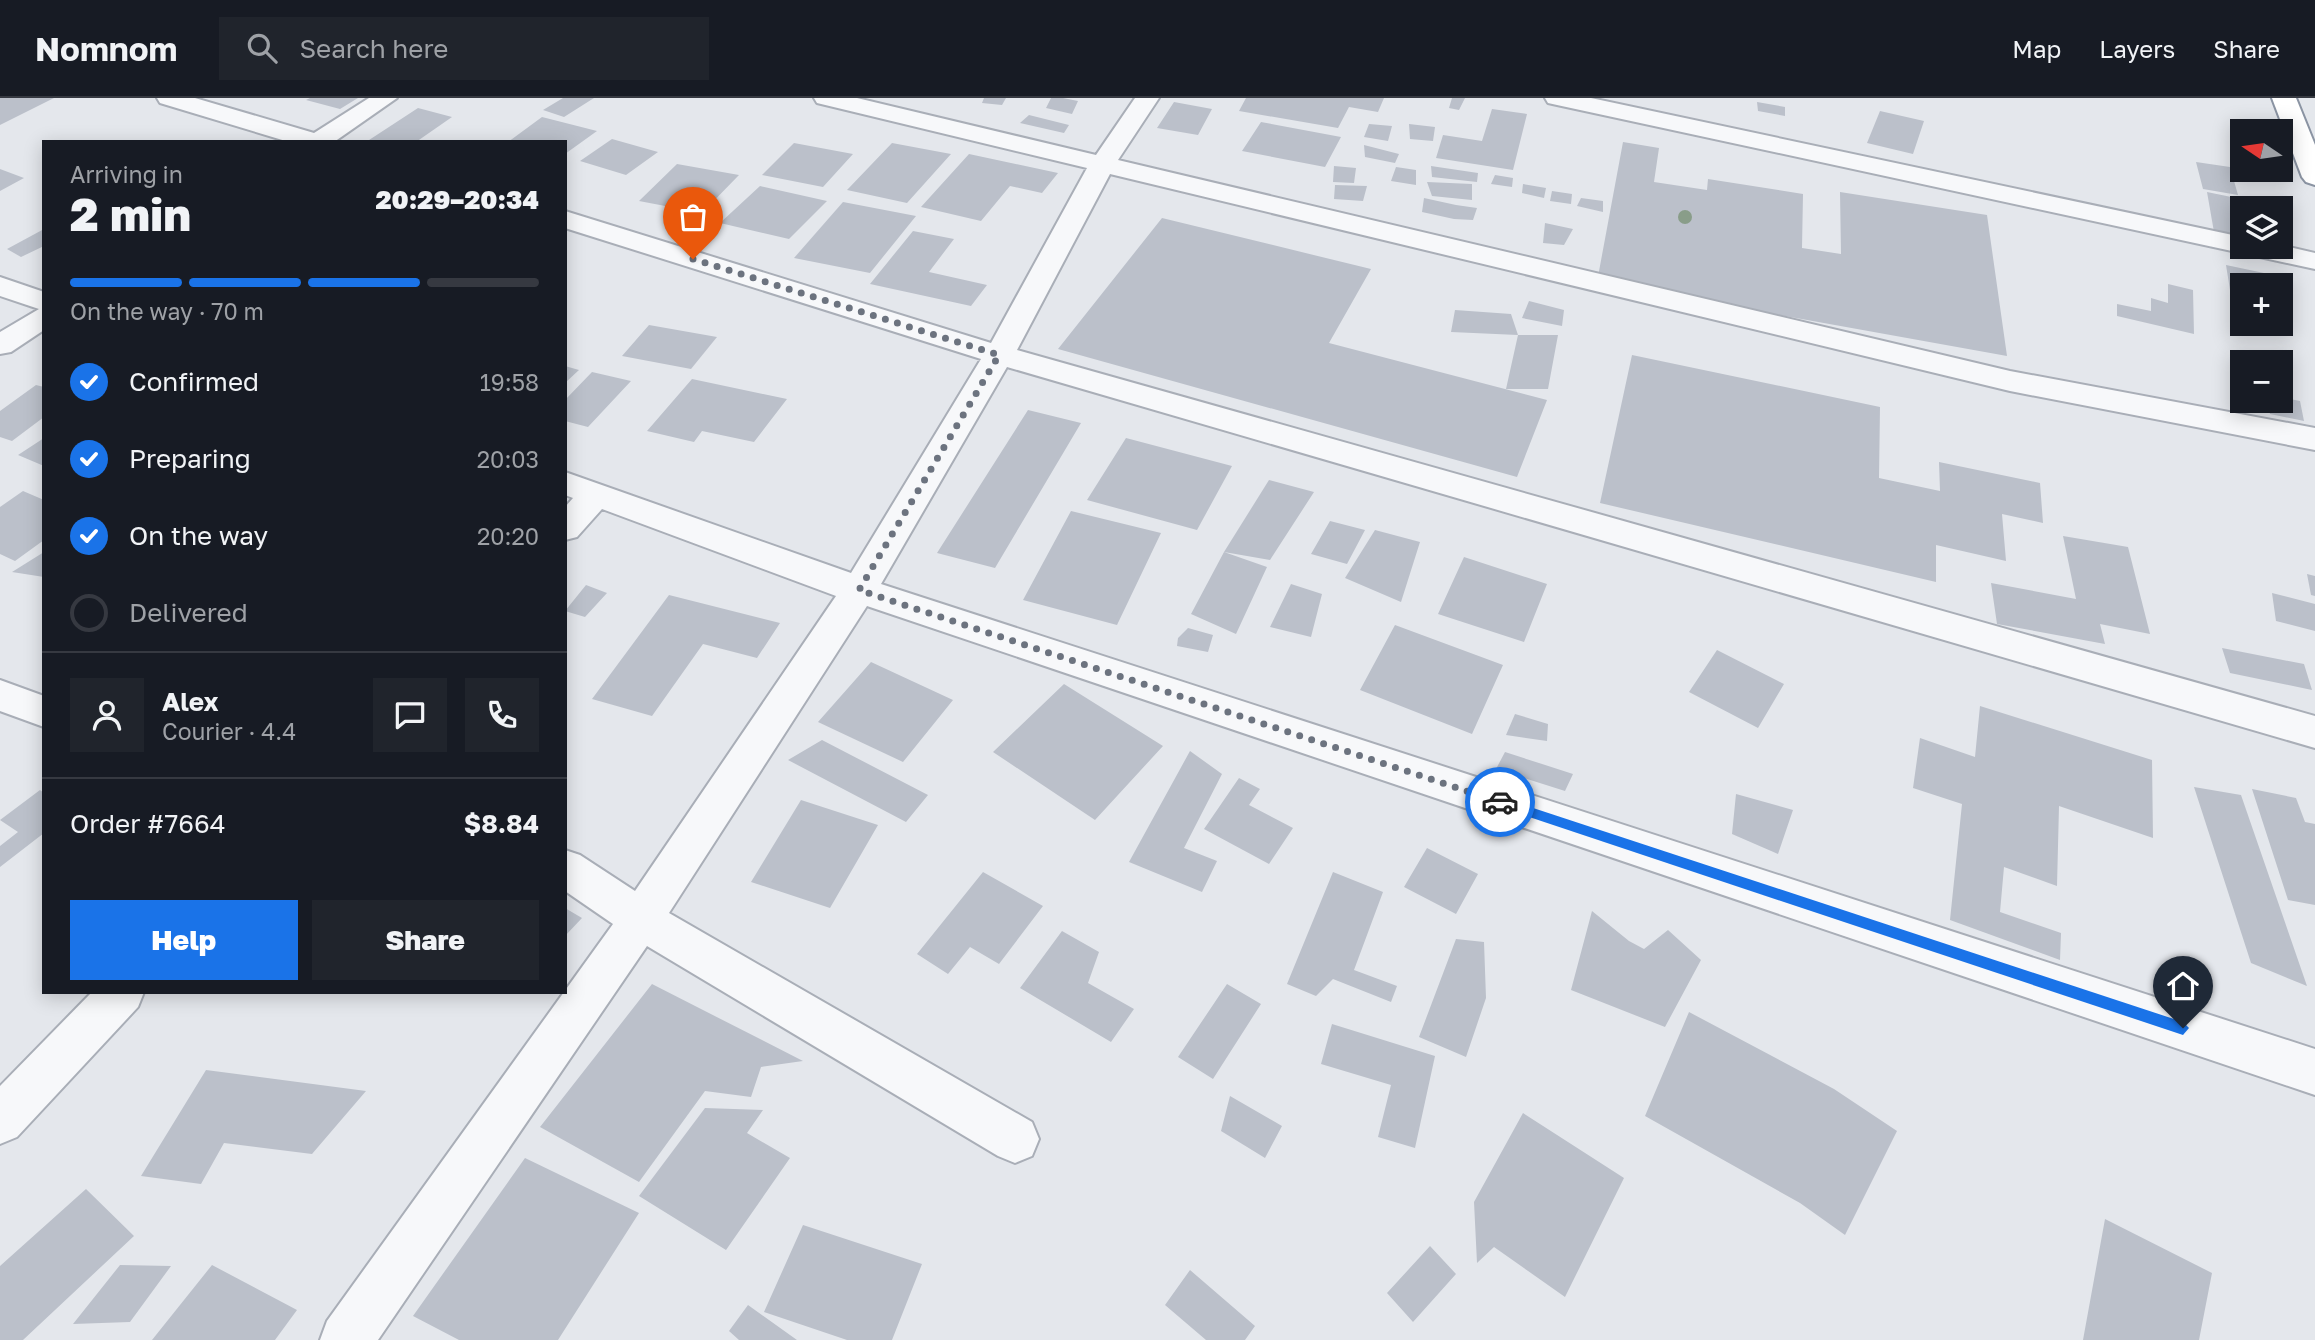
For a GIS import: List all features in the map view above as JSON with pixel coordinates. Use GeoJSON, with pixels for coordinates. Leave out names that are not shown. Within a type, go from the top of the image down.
{"type":"FeatureCollection","features":[{"type":"Feature","properties":{"kind":"highway"},"geometry":{"type":"LineString","coordinates":[[2284,98],[2315,177]]}},
{"type":"Feature","properties":{"kind":"street"},"geometry":{"type":"LineString","coordinates":[[169,98],[310,140]]}},
{"type":"Feature","properties":{"kind":"street"},"geometry":{"type":"LineString","coordinates":[[320,140],[385,98]]}},
{"type":"Feature","properties":{"kind":"street"},"geometry":{"type":"LineString","coordinates":[[826,98],[2010,381],[2315,439]]}},
{"type":"Feature","properties":{"kind":"street"},"geometry":{"type":"LineString","coordinates":[[346,1340],[641,919],[859,590],[999,355],[1103,163],[1147,98]]}},
{"type":"Feature","properties":{"kind":"street"},"geometry":{"type":"LineString","coordinates":[[1557,98],[2230,242]]}},
{"type":"Feature","properties":{"kind":"street"},"geometry":{"type":"LineString","coordinates":[[567,220],[999,355],[2315,732]]}},
{"type":"Feature","properties":{"kind":"street"},"geometry":{"type":"LineString","coordinates":[[2293,256],[2315,261]]}},
{"type":"Feature","properties":{"kind":"street"},"geometry":{"type":"LineString","coordinates":[[0,286],[42,301]]}},
{"type":"Feature","properties":{"kind":"street"},"geometry":{"type":"LineString","coordinates":[[0,345],[42,318]]}},
{"type":"Feature","properties":{"kind":"street"},"geometry":{"type":"LineString","coordinates":[[567,523],[581,489],[859,590],[2315,1072]]}},
{"type":"Feature","properties":{"kind":"street"},"geometry":{"type":"LineString","coordinates":[[0,695],[42,711]]}},
{"type":"Feature","properties":{"kind":"street"},"geometry":{"type":"LineString","coordinates":[[567,869],[641,919],[1015,1139]]}},
{"type":"Feature","properties":{"kind":"street"},"geometry":{"type":"LineString","coordinates":[[0,1120],[120,994]]}},
{"type":"Feature","properties":{"kind":"building"},"geometry":{"type":"Polygon","coordinates":[[[0,98],[54,98],[0,125],[0,98]]]}},
{"type":"Feature","properties":{"kind":"building"},"geometry":{"type":"Polygon","coordinates":[[[358,98],[340,109],[306,100],[358,98]]]}},
{"type":"Feature","properties":{"kind":"building"},"geometry":{"type":"Polygon","coordinates":[[[563,98],[594,98],[564,117],[543,110],[563,98]]]}},
{"type":"Feature","properties":{"kind":"building"},"geometry":{"type":"Polygon","coordinates":[[[984,98],[1006,98],[1002,105],[982,103],[984,98]]]}},
{"type":"Feature","properties":{"kind":"building"},"geometry":{"type":"Polygon","coordinates":[[[1051,98],[1078,101],[1072,114],[1046,108],[1051,98]]]}},
{"type":"Feature","properties":{"kind":"building"},"geometry":{"type":"Polygon","coordinates":[[[1246,98],[1384,98],[1378,112],[1349,107],[1338,128],[1239,111],[1246,98]]]}},
{"type":"Feature","properties":{"kind":"building"},"geometry":{"type":"Polygon","coordinates":[[[1452,98],[1465,98],[1459,110],[1449,108],[1452,98]]]}},
{"type":"Feature","properties":{"kind":"building"},"geometry":{"type":"Polygon","coordinates":[[[1174,102],[1212,109],[1198,135],[1157,128],[1174,102]]]}},
{"type":"Feature","properties":{"kind":"building"},"geometry":{"type":"Polygon","coordinates":[[[1757,102],[1785,107],[1785,116],[1758,111],[1757,102]]]}},
{"type":"Feature","properties":{"kind":"building"},"geometry":{"type":"Polygon","coordinates":[[[418,108],[452,117],[419,140],[369,140],[418,108]]]}},
{"type":"Feature","properties":{"kind":"building"},"geometry":{"type":"Polygon","coordinates":[[[1492,109],[1527,114],[1513,170],[1436,158],[1443,135],[1482,141],[1492,109]]]}},
{"type":"Feature","properties":{"kind":"building"},"geometry":{"type":"Polygon","coordinates":[[[1880,111],[1924,121],[1913,154],[1867,143],[1880,111]]]}},
{"type":"Feature","properties":{"kind":"building"},"geometry":{"type":"Polygon","coordinates":[[[1029,115],[1069,125],[1064,133],[1020,123],[1029,115]]]}},
{"type":"Feature","properties":{"kind":"building"},"geometry":{"type":"Polygon","coordinates":[[[542,117],[597,131],[567,153],[567,140],[511,140],[542,117]]]}},
{"type":"Feature","properties":{"kind":"building"},"geometry":{"type":"Polygon","coordinates":[[[1261,122],[1341,137],[1325,167],[1242,151],[1261,122]]]}},
{"type":"Feature","properties":{"kind":"building"},"geometry":{"type":"Polygon","coordinates":[[[1369,124],[1392,126],[1388,141],[1364,137],[1369,124]]]}},
{"type":"Feature","properties":{"kind":"building"},"geometry":{"type":"Polygon","coordinates":[[[1409,124],[1435,127],[1433,141],[1410,139],[1409,124]]]}},
{"type":"Feature","properties":{"kind":"building"},"geometry":{"type":"Polygon","coordinates":[[[612,139],[658,152],[626,175],[580,161],[612,139]]]}},
{"type":"Feature","properties":{"kind":"building"},"geometry":{"type":"Polygon","coordinates":[[[1623,142],[1659,148],[1654,182],[1707,190],[1708,179],[1803,194],[1802,248],[1841,254],[1840,192],[1987,215],[2007,356],[1597,282],[1623,142]]]}},
{"type":"Feature","properties":{"kind":"building"},"geometry":{"type":"Polygon","coordinates":[[[794,143],[853,154],[823,187],[762,175],[794,143]]]}},
{"type":"Feature","properties":{"kind":"building"},"geometry":{"type":"Polygon","coordinates":[[[892,143],[951,154],[907,203],[847,190],[892,143]]]}},
{"type":"Feature","properties":{"kind":"building"},"geometry":{"type":"Polygon","coordinates":[[[1364,145],[1399,154],[1395,163],[1365,157],[1364,145]]]}},
{"type":"Feature","properties":{"kind":"building"},"geometry":{"type":"Polygon","coordinates":[[[969,154],[1058,173],[1042,193],[1010,186],[981,221],[921,207],[969,154]]]}},
{"type":"Feature","properties":{"kind":"building"},"geometry":{"type":"Polygon","coordinates":[[[2196,162],[2230,167],[2230,182],[2234,182],[2238,195],[2203,189],[2196,162]]]}},
{"type":"Feature","properties":{"kind":"building"},"geometry":{"type":"Polygon","coordinates":[[[677,164],[739,175],[702,213],[639,201],[677,164]]]}},
{"type":"Feature","properties":{"kind":"building"},"geometry":{"type":"Polygon","coordinates":[[[1334,166],[1356,168],[1354,183],[1333,182],[1334,166]]]}},
{"type":"Feature","properties":{"kind":"building"},"geometry":{"type":"Polygon","coordinates":[[[1431,166],[1478,173],[1477,182],[1432,177],[1431,166]]]}},
{"type":"Feature","properties":{"kind":"building"},"geometry":{"type":"Polygon","coordinates":[[[1396,167],[1416,170],[1416,185],[1391,181],[1396,167]]]}},
{"type":"Feature","properties":{"kind":"building"},"geometry":{"type":"Polygon","coordinates":[[[0,169],[24,178],[0,191],[0,169]]]}},
{"type":"Feature","properties":{"kind":"building"},"geometry":{"type":"Polygon","coordinates":[[[1495,175],[1513,178],[1512,187],[1491,184],[1495,175]]]}},
{"type":"Feature","properties":{"kind":"building"},"geometry":{"type":"Polygon","coordinates":[[[1427,182],[1472,184],[1472,200],[1432,196],[1427,182]]]}},
{"type":"Feature","properties":{"kind":"building"},"geometry":{"type":"Polygon","coordinates":[[[1523,184],[1546,188],[1544,198],[1522,193],[1523,184]]]}},
{"type":"Feature","properties":{"kind":"building"},"geometry":{"type":"Polygon","coordinates":[[[1335,185],[1367,186],[1363,201],[1334,199],[1335,185]]]}},
{"type":"Feature","properties":{"kind":"building"},"geometry":{"type":"Polygon","coordinates":[[[760,186],[827,201],[789,239],[720,223],[760,186]]]}},
{"type":"Feature","properties":{"kind":"building"},"geometry":{"type":"Polygon","coordinates":[[[1552,191],[1572,194],[1571,204],[1550,201],[1552,191]]]}},
{"type":"Feature","properties":{"kind":"building"},"geometry":{"type":"Polygon","coordinates":[[[2207,192],[2230,197],[2230,235],[2214,232],[2207,192]]]}},
{"type":"Feature","properties":{"kind":"building"},"geometry":{"type":"Polygon","coordinates":[[[1424,198],[1477,208],[1473,220],[1454,219],[1422,212],[1424,198]]]}},
{"type":"Feature","properties":{"kind":"building"},"geometry":{"type":"Polygon","coordinates":[[[1581,198],[1603,201],[1603,212],[1577,206],[1581,198]]]}},
{"type":"Feature","properties":{"kind":"building"},"geometry":{"type":"Polygon","coordinates":[[[843,202],[916,216],[870,273],[794,258],[843,202]]]}},
{"type":"Feature","properties":{"kind":"building"},"geometry":{"type":"Polygon","coordinates":[[[1162,218],[1371,269],[1329,343],[1547,400],[1517,477],[1058,349],[1162,218]]]}},
{"type":"Feature","properties":{"kind":"building"},"geometry":{"type":"Polygon","coordinates":[[[1545,223],[1573,229],[1564,245],[1543,243],[1545,223]]]}},
{"type":"Feature","properties":{"kind":"building"},"geometry":{"type":"Polygon","coordinates":[[[42,230],[42,247],[21,257],[7,249],[42,230]]]}},
{"type":"Feature","properties":{"kind":"building"},"geometry":{"type":"Polygon","coordinates":[[[913,231],[954,239],[929,272],[987,285],[971,306],[870,284],[913,231]]]}},
{"type":"Feature","properties":{"kind":"building"},"geometry":{"type":"Polygon","coordinates":[[[2226,265],[2264,273],[2230,273],[2230,290],[2226,265]]]}},
{"type":"Feature","properties":{"kind":"building"},"geometry":{"type":"Polygon","coordinates":[[[2168,284],[2193,290],[2194,334],[2117,316],[2117,304],[2151,311],[2151,298],[2168,303],[2168,284]]]}},
{"type":"Feature","properties":{"kind":"building"},"geometry":{"type":"Polygon","coordinates":[[[1529,301],[1564,310],[1562,326],[1522,318],[1529,301]]]}},
{"type":"Feature","properties":{"kind":"building"},"geometry":{"type":"Polygon","coordinates":[[[1455,310],[1511,314],[1518,335],[1451,332],[1455,310]]]}},
{"type":"Feature","properties":{"kind":"building"},"geometry":{"type":"Polygon","coordinates":[[[649,325],[717,337],[691,369],[622,356],[649,325]]]}},
{"type":"Feature","properties":{"kind":"building"},"geometry":{"type":"Polygon","coordinates":[[[1518,335],[1558,335],[1548,389],[1506,389],[1518,335]]]}},
{"type":"Feature","properties":{"kind":"building"},"geometry":{"type":"Polygon","coordinates":[[[1632,355],[1880,407],[1879,478],[1940,491],[1939,462],[2040,483],[2043,523],[2002,514],[2006,561],[1936,545],[1936,582],[1600,503],[1632,355]]]}},
{"type":"Feature","properties":{"kind":"building"},"geometry":{"type":"Polygon","coordinates":[[[567,367],[579,370],[567,381],[567,367]]]}},
{"type":"Feature","properties":{"kind":"building"},"geometry":{"type":"Polygon","coordinates":[[[592,372],[631,381],[588,427],[567,422],[567,398],[592,372]]]}},
{"type":"Feature","properties":{"kind":"building"},"geometry":{"type":"Polygon","coordinates":[[[692,379],[787,399],[754,442],[702,431],[694,442],[647,431],[692,379]]]}},
{"type":"Feature","properties":{"kind":"building"},"geometry":{"type":"Polygon","coordinates":[[[36,385],[42,386],[42,418],[12,441],[0,437],[0,411],[36,385]]]}},
{"type":"Feature","properties":{"kind":"building"},"geometry":{"type":"Polygon","coordinates":[[[2293,400],[2300,401],[2304,421],[2270,414],[2293,413],[2293,400]]]}},
{"type":"Feature","properties":{"kind":"building"},"geometry":{"type":"Polygon","coordinates":[[[1028,410],[1081,423],[995,568],[937,553],[1028,410]]]}},
{"type":"Feature","properties":{"kind":"building"},"geometry":{"type":"Polygon","coordinates":[[[1126,438],[1232,466],[1197,530],[1087,500],[1126,438]]]}},
{"type":"Feature","properties":{"kind":"building"},"geometry":{"type":"Polygon","coordinates":[[[42,439],[42,465],[18,455],[42,439]]]}},
{"type":"Feature","properties":{"kind":"building"},"geometry":{"type":"Polygon","coordinates":[[[1269,480],[1314,492],[1270,560],[1224,552],[1269,480]]]}},
{"type":"Feature","properties":{"kind":"building"},"geometry":{"type":"Polygon","coordinates":[[[23,491],[42,499],[42,541],[15,561],[0,554],[0,507],[23,491]]]}},
{"type":"Feature","properties":{"kind":"building"},"geometry":{"type":"Polygon","coordinates":[[[1071,511],[1161,533],[1117,625],[1023,600],[1071,511]]]}},
{"type":"Feature","properties":{"kind":"building"},"geometry":{"type":"Polygon","coordinates":[[[1330,521],[1365,530],[1347,564],[1311,554],[1330,521]]]}},
{"type":"Feature","properties":{"kind":"building"},"geometry":{"type":"Polygon","coordinates":[[[1375,530],[1420,542],[1401,602],[1345,578],[1375,530]]]}},
{"type":"Feature","properties":{"kind":"building"},"geometry":{"type":"Polygon","coordinates":[[[2063,536],[2128,547],[2150,634],[2100,624],[2105,644],[1997,624],[1991,583],[2076,599],[2063,536]]]}},
{"type":"Feature","properties":{"kind":"building"},"geometry":{"type":"Polygon","coordinates":[[[1224,552],[1267,567],[1236,634],[1191,614],[1224,552]]]}},
{"type":"Feature","properties":{"kind":"building"},"geometry":{"type":"Polygon","coordinates":[[[42,553],[42,577],[12,572],[42,553]]]}},
{"type":"Feature","properties":{"kind":"building"},"geometry":{"type":"Polygon","coordinates":[[[1464,557],[1547,584],[1524,642],[1438,614],[1464,557]]]}},
{"type":"Feature","properties":{"kind":"building"},"geometry":{"type":"Polygon","coordinates":[[[2307,574],[2315,576],[2315,596],[2311,595],[2307,574]]]}},
{"type":"Feature","properties":{"kind":"building"},"geometry":{"type":"Polygon","coordinates":[[[1291,584],[1322,594],[1311,637],[1270,627],[1291,584]]]}},
{"type":"Feature","properties":{"kind":"building"},"geometry":{"type":"Polygon","coordinates":[[[586,585],[607,593],[585,617],[567,612],[586,585]]]}},
{"type":"Feature","properties":{"kind":"building"},"geometry":{"type":"Polygon","coordinates":[[[2272,593],[2315,604],[2315,631],[2276,621],[2272,593]]]}},
{"type":"Feature","properties":{"kind":"building"},"geometry":{"type":"Polygon","coordinates":[[[669,595],[780,623],[757,658],[703,644],[652,716],[592,699],[669,595]]]}},
{"type":"Feature","properties":{"kind":"building"},"geometry":{"type":"Polygon","coordinates":[[[1395,625],[1503,665],[1472,734],[1360,690],[1395,625]]]}},
{"type":"Feature","properties":{"kind":"building"},"geometry":{"type":"Polygon","coordinates":[[[1188,628],[1213,635],[1208,652],[1177,646],[1178,638],[1188,628]]]}},
{"type":"Feature","properties":{"kind":"building"},"geometry":{"type":"Polygon","coordinates":[[[2222,648],[2304,664],[2312,690],[2230,673],[2222,648]]]}},
{"type":"Feature","properties":{"kind":"building"},"geometry":{"type":"Polygon","coordinates":[[[1717,650],[1784,684],[1758,728],[1689,692],[1717,650]]]}},
{"type":"Feature","properties":{"kind":"building"},"geometry":{"type":"Polygon","coordinates":[[[871,662],[953,700],[903,762],[818,722],[871,662]]]}},
{"type":"Feature","properties":{"kind":"building"},"geometry":{"type":"Polygon","coordinates":[[[1064,684],[1163,746],[1095,820],[993,752],[1064,684]]]}},
{"type":"Feature","properties":{"kind":"building"},"geometry":{"type":"Polygon","coordinates":[[[1980,706],[2152,760],[2153,838],[2059,806],[2057,886],[2004,867],[2000,912],[2061,933],[2060,960],[1950,920],[1962,804],[1913,788],[1920,738],[1975,757],[1980,706]]]}},
{"type":"Feature","properties":{"kind":"building"},"geometry":{"type":"Polygon","coordinates":[[[1515,714],[1548,724],[1547,741],[1506,735],[1515,714]]]}},
{"type":"Feature","properties":{"kind":"building"},"geometry":{"type":"Polygon","coordinates":[[[822,740],[928,795],[906,822],[788,760],[822,740]]]}},
{"type":"Feature","properties":{"kind":"building"},"geometry":{"type":"Polygon","coordinates":[[[1190,751],[1222,774],[1184,848],[1217,861],[1202,892],[1129,862],[1190,751]]]}},
{"type":"Feature","properties":{"kind":"building"},"geometry":{"type":"Polygon","coordinates":[[[1505,752],[1573,774],[1565,791],[1496,769],[1505,752]]]}},
{"type":"Feature","properties":{"kind":"building"},"geometry":{"type":"Polygon","coordinates":[[[1239,778],[1260,789],[1249,805],[1293,828],[1269,864],[1204,829],[1239,778]]]}},
{"type":"Feature","properties":{"kind":"building"},"geometry":{"type":"Polygon","coordinates":[[[2194,787],[2241,795],[2307,986],[2251,963],[2194,787]]]}},
{"type":"Feature","properties":{"kind":"building"},"geometry":{"type":"Polygon","coordinates":[[[2252,789],[2296,798],[2305,822],[2315,824],[2315,905],[2288,900],[2252,789]]]}},
{"type":"Feature","properties":{"kind":"building"},"geometry":{"type":"Polygon","coordinates":[[[40,790],[42,792],[42,835],[0,867],[0,846],[18,832],[0,820],[40,790]]]}},
{"type":"Feature","properties":{"kind":"building"},"geometry":{"type":"Polygon","coordinates":[[[1736,794],[1793,810],[1778,854],[1732,834],[1736,794]]]}},
{"type":"Feature","properties":{"kind":"building"},"geometry":{"type":"Polygon","coordinates":[[[801,800],[878,825],[830,908],[751,882],[801,800]]]}},
{"type":"Feature","properties":{"kind":"building"},"geometry":{"type":"Polygon","coordinates":[[[1427,848],[1478,874],[1456,914],[1404,887],[1427,848]]]}},
{"type":"Feature","properties":{"kind":"building"},"geometry":{"type":"Polygon","coordinates":[[[983,872],[1043,906],[999,964],[970,947],[948,974],[917,954],[983,872]]]}},
{"type":"Feature","properties":{"kind":"building"},"geometry":{"type":"Polygon","coordinates":[[[1333,872],[1383,892],[1354,970],[1397,986],[1391,1002],[1333,979],[1316,996],[1287,984],[1333,872]]]}},
{"type":"Feature","properties":{"kind":"building"},"geometry":{"type":"Polygon","coordinates":[[[567,909],[582,918],[567,934],[567,909]]]}},
{"type":"Feature","properties":{"kind":"building"},"geometry":{"type":"Polygon","coordinates":[[[1592,911],[1629,941],[1644,949],[1668,930],[1701,960],[1665,1027],[1571,990],[1592,911]]]}},
{"type":"Feature","properties":{"kind":"building"},"geometry":{"type":"Polygon","coordinates":[[[1062,931],[1099,952],[1088,983],[1134,1009],[1111,1042],[1020,988],[1062,931]]]}},
{"type":"Feature","properties":{"kind":"building"},"geometry":{"type":"Polygon","coordinates":[[[1456,939],[1484,942],[1486,998],[1466,1057],[1419,1037],[1456,939]]]}},
{"type":"Feature","properties":{"kind":"building"},"geometry":{"type":"Polygon","coordinates":[[[652,984],[803,1061],[761,1067],[751,1097],[705,1091],[639,1182],[540,1127],[652,984]]]}},
{"type":"Feature","properties":{"kind":"building"},"geometry":{"type":"Polygon","coordinates":[[[1227,984],[1261,1004],[1213,1079],[1178,1057],[1227,984]]]}},
{"type":"Feature","properties":{"kind":"building"},"geometry":{"type":"Polygon","coordinates":[[[1689,1012],[1834,1089],[1897,1131],[1845,1235],[1800,1203],[1645,1116],[1689,1012]]]}},
{"type":"Feature","properties":{"kind":"building"},"geometry":{"type":"Polygon","coordinates":[[[1332,1024],[1435,1056],[1415,1148],[1378,1137],[1391,1085],[1321,1064],[1332,1024]]]}},
{"type":"Feature","properties":{"kind":"building"},"geometry":{"type":"Polygon","coordinates":[[[206,1070],[366,1091],[312,1154],[224,1143],[201,1184],[141,1176],[206,1070]]]}},
{"type":"Feature","properties":{"kind":"building"},"geometry":{"type":"Polygon","coordinates":[[[1230,1096],[1282,1126],[1265,1158],[1221,1131],[1230,1096]]]}},
{"type":"Feature","properties":{"kind":"building"},"geometry":{"type":"Polygon","coordinates":[[[705,1108],[763,1110],[747,1133],[790,1158],[726,1250],[639,1196],[705,1108]]]}},
{"type":"Feature","properties":{"kind":"building"},"geometry":{"type":"Polygon","coordinates":[[[1523,1113],[1624,1178],[1565,1297],[1494,1247],[1477,1263],[1474,1202],[1523,1113]]]}},
{"type":"Feature","properties":{"kind":"building"},"geometry":{"type":"Polygon","coordinates":[[[525,1158],[639,1213],[558,1340],[459,1340],[413,1316],[525,1158]]]}},
{"type":"Feature","properties":{"kind":"building"},"geometry":{"type":"Polygon","coordinates":[[[86,1189],[134,1236],[23,1340],[0,1340],[0,1266],[86,1189]]]}},
{"type":"Feature","properties":{"kind":"building"},"geometry":{"type":"Polygon","coordinates":[[[2105,1219],[2212,1273],[2199,1340],[2083,1340],[2105,1219]]]}},
{"type":"Feature","properties":{"kind":"building"},"geometry":{"type":"Polygon","coordinates":[[[803,1225],[922,1264],[892,1340],[847,1340],[764,1312],[803,1225]]]}},
{"type":"Feature","properties":{"kind":"building"},"geometry":{"type":"Polygon","coordinates":[[[1430,1246],[1456,1274],[1413,1322],[1387,1293],[1430,1246]]]}},
{"type":"Feature","properties":{"kind":"building"},"geometry":{"type":"Polygon","coordinates":[[[120,1265],[171,1266],[130,1322],[73,1324],[120,1265]]]}},
{"type":"Feature","properties":{"kind":"building"},"geometry":{"type":"Polygon","coordinates":[[[212,1265],[297,1310],[275,1340],[152,1340],[212,1265]]]}},
{"type":"Feature","properties":{"kind":"building"},"geometry":{"type":"Polygon","coordinates":[[[1190,1270],[1255,1326],[1245,1340],[1206,1340],[1165,1305],[1190,1270]]]}},
{"type":"Feature","properties":{"kind":"building"},"geometry":{"type":"Polygon","coordinates":[[[748,1305],[797,1340],[739,1340],[729,1331],[748,1305]]]}},
{"type":"Feature","properties":{"kind":"way so far"},"geometry":{"type":"LineString","coordinates":[[693,259],[999,355],[859,590],[1500,802]]}},
{"type":"Feature","properties":{"kind":"route"},"geometry":{"type":"LineString","coordinates":[[1500,802],[2183,1028]]}}]}
